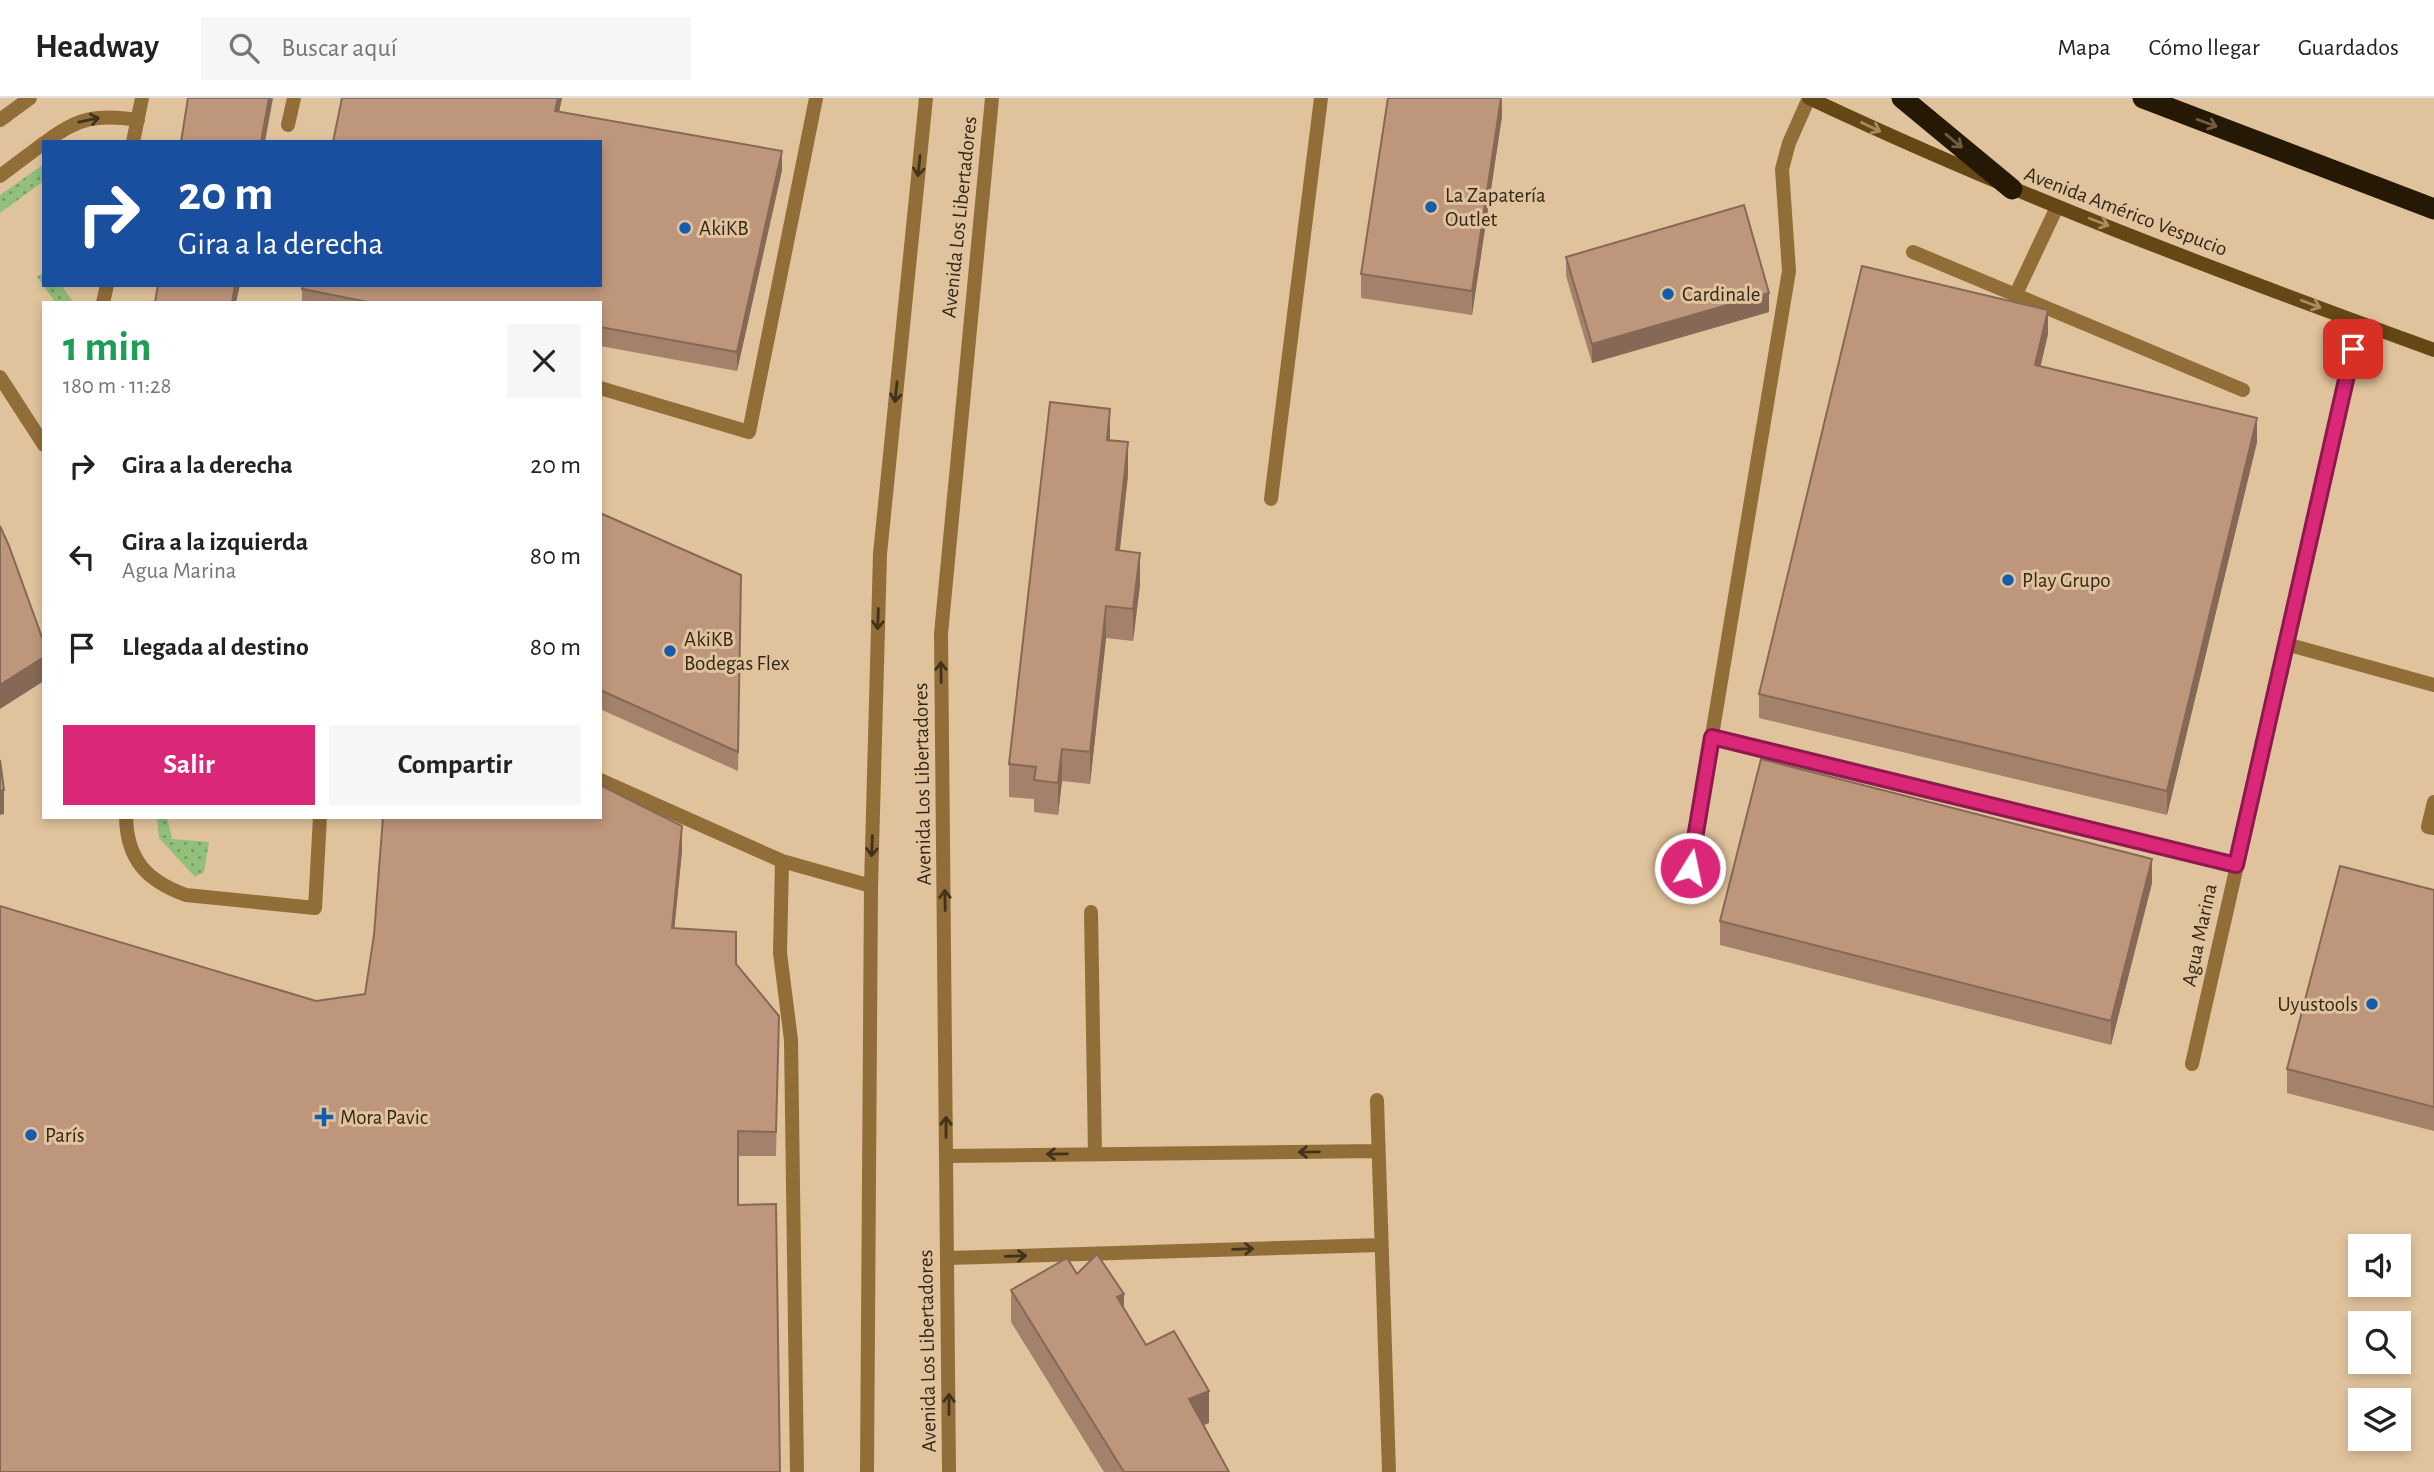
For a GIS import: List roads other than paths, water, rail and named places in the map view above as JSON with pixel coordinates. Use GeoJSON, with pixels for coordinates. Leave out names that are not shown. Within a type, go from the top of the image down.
{"type":"FeatureCollection","features":[{"type":"Feature","properties":{"kind":"highway"},"geometry":{"type":"LineString","coordinates":[[1902,98],[2012,189]]}},
{"type":"Feature","properties":{"kind":"highway"},"geometry":{"type":"LineString","coordinates":[[2143,98],[2434,209]]}},
{"type":"Feature","properties":{"kind":"main road","name":"Avenida Américo Vespucio"},"geometry":{"type":"LineString","coordinates":[[1809,98],[1910,146],[2012,189],[2434,350]]}},
{"type":"Feature","properties":{"kind":"street"},"geometry":{"type":"LineString","coordinates":[[0,120],[30,98]]}},
{"type":"Feature","properties":{"kind":"street"},"geometry":{"type":"LineString","coordinates":[[133,140],[142,98]]}},
{"type":"Feature","properties":{"kind":"street"},"geometry":{"type":"LineString","coordinates":[[288,125],[294,98]]}},
{"type":"Feature","properties":{"kind":"street"},"geometry":{"type":"LineString","coordinates":[[602,389],[749,432],[816,98]]}},
{"type":"Feature","properties":{"kind":"street","name":"Avenida Los Libertadores"},"geometry":{"type":"LineString","coordinates":[[866,1472],[871,886],[880,554],[926,98]]}},
{"type":"Feature","properties":{"kind":"street","name":"Avenida Los Libertadores"},"geometry":{"type":"LineString","coordinates":[[949,1472],[941,634],[992,98]]}},
{"type":"Feature","properties":{"kind":"street"},"geometry":{"type":"LineString","coordinates":[[1270,499],[1321,98]]}},
{"type":"Feature","properties":{"kind":"street"},"geometry":{"type":"LineString","coordinates":[[1690,868],[1790,271],[1782,169],[1789,143],[1809,98]]}},
{"type":"Feature","properties":{"kind":"street"},"geometry":{"type":"LineString","coordinates":[[49,140],[66,126],[89,117],[115,116],[138,120]]}},
{"type":"Feature","properties":{"kind":"street"},"geometry":{"type":"LineString","coordinates":[[0,176],[42,145]]}},
{"type":"Feature","properties":{"kind":"street"},"geometry":{"type":"LineString","coordinates":[[2015,296],[2057,206]]}},
{"type":"Feature","properties":{"kind":"street"},"geometry":{"type":"LineString","coordinates":[[1913,252],[2243,390]]}},
{"type":"Feature","properties":{"kind":"street","name":"Agua Marina"},"geometry":{"type":"LineString","coordinates":[[2192,1064],[2360,323]]}},
{"type":"Feature","properties":{"kind":"street"},"geometry":{"type":"LineString","coordinates":[[0,377],[42,442]]}},
{"type":"Feature","properties":{"kind":"street"},"geometry":{"type":"LineString","coordinates":[[2287,644],[2434,685]]}},
{"type":"Feature","properties":{"kind":"street"},"geometry":{"type":"LineString","coordinates":[[1712,737],[2236,865]]}},
{"type":"Feature","properties":{"kind":"street"},"geometry":{"type":"LineString","coordinates":[[602,780],[782,861],[871,886]]}},
{"type":"Feature","properties":{"kind":"street"},"geometry":{"type":"LineString","coordinates":[[2434,802],[2428,827],[2434,828]]}},
{"type":"Feature","properties":{"kind":"street"},"geometry":{"type":"LineString","coordinates":[[126,819],[129,842],[141,868],[174,891],[186,895],[315,908],[320,819]]}},
{"type":"Feature","properties":{"kind":"street"},"geometry":{"type":"LineString","coordinates":[[782,861],[780,953],[791,1041],[797,1472]]}},
{"type":"Feature","properties":{"kind":"street"},"geometry":{"type":"LineString","coordinates":[[1091,912],[1095,1154]]}},
{"type":"Feature","properties":{"kind":"street"},"geometry":{"type":"LineString","coordinates":[[1377,1100],[1389,1472]]}},
{"type":"Feature","properties":{"kind":"street"},"geometry":{"type":"LineString","coordinates":[[946,1156],[1378,1151]]}},
{"type":"Feature","properties":{"kind":"street"},"geometry":{"type":"LineString","coordinates":[[947,1258],[1381,1245]]}},
{"type":"Feature","properties":{"kind":"place","name":"La Zapatería Outlet"},"geometry":{"type":"Point","coordinates":[1431,207]}},
{"type":"Feature","properties":{"kind":"place","name":"AkiKB"},"geometry":{"type":"Point","coordinates":[685,228]}},
{"type":"Feature","properties":{"kind":"place","name":"Cardinale"},"geometry":{"type":"Point","coordinates":[1668,294]}},
{"type":"Feature","properties":{"kind":"place","name":"Play Grupo"},"geometry":{"type":"Point","coordinates":[2008,580]}},
{"type":"Feature","properties":{"kind":"place","name":"AkiKB Bodegas Flex"},"geometry":{"type":"Point","coordinates":[670,651]}},
{"type":"Feature","properties":{"kind":"place","name":"Uyustools"},"geometry":{"type":"Point","coordinates":[2372,1004]}},
{"type":"Feature","properties":{"kind":"place","name":"Mora Pavic"},"geometry":{"type":"Point","coordinates":[324,1117]}},
{"type":"Feature","properties":{"kind":"place","name":"París"},"geometry":{"type":"Point","coordinates":[31,1135]}}]}
